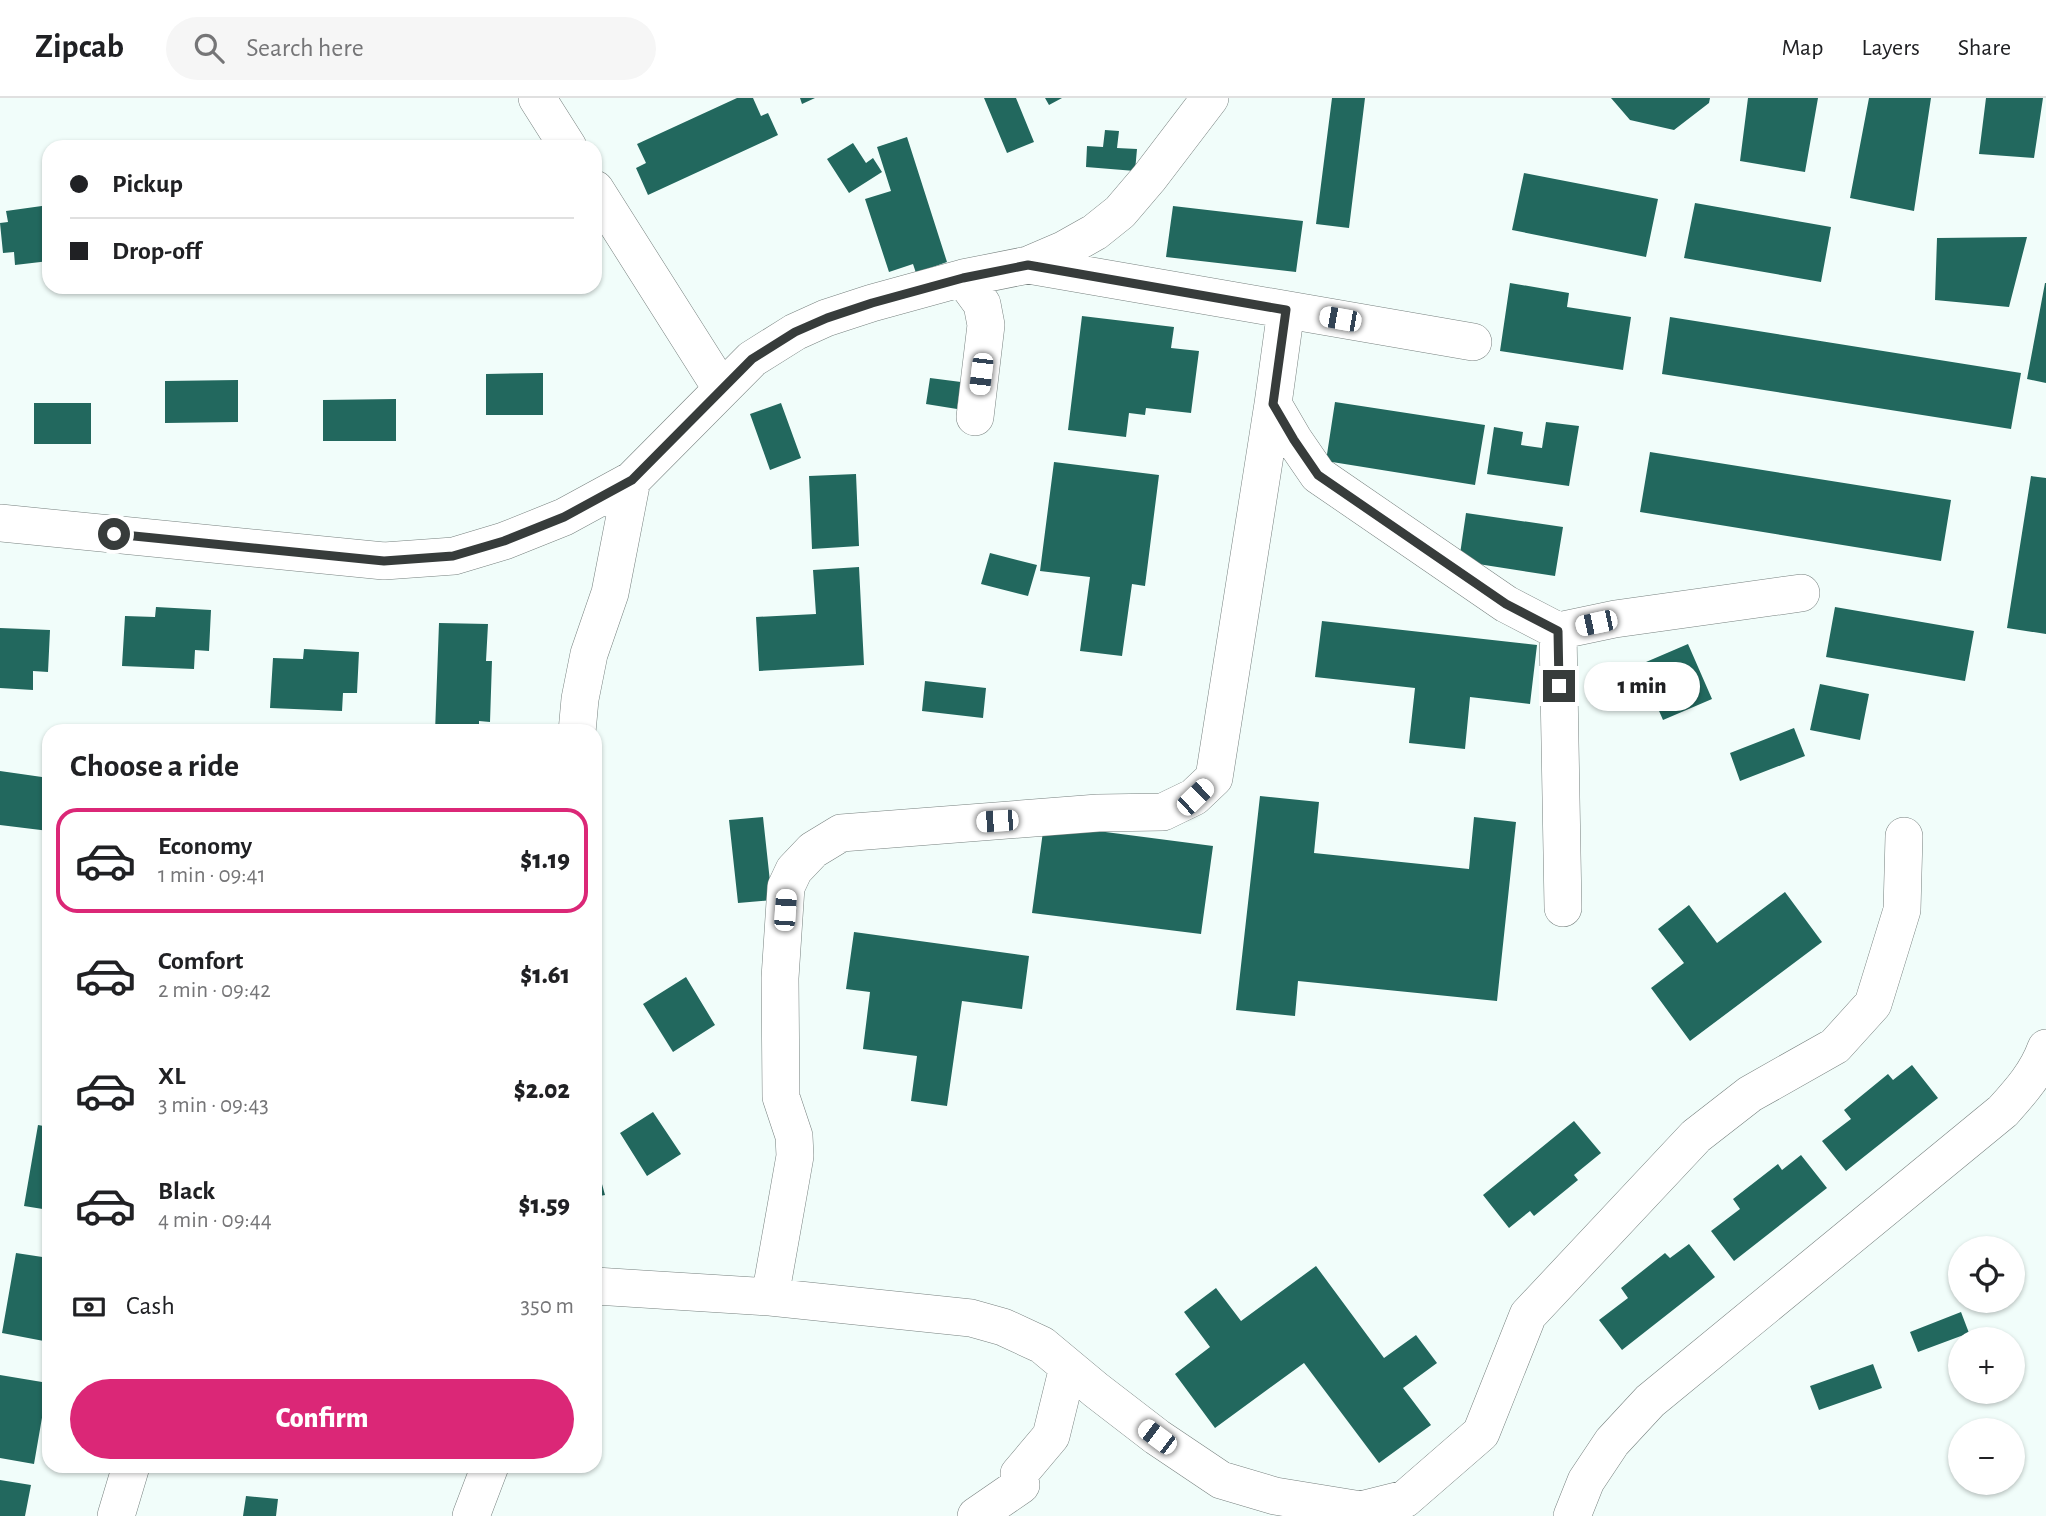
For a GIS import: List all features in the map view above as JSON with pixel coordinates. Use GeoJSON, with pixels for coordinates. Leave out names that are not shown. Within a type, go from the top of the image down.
{"type":"FeatureCollection","features":[{"type":"Feature","properties":{"kind":"street"},"geometry":{"type":"LineString","coordinates":[[537,98],[564,140]]}},
{"type":"Feature","properties":{"kind":"street"},"geometry":{"type":"LineString","coordinates":[[0,523],[384,561],[453,556],[504,541],[564,517],[632,480],[752,359],[795,332],[872,303],[963,278],[1028,265],[1095,232],[1120,212],[1210,98]]}},
{"type":"Feature","properties":{"kind":"street"},"geometry":{"type":"LineString","coordinates":[[602,200],[721,388]]}},
{"type":"Feature","properties":{"kind":"street"},"geometry":{"type":"LineString","coordinates":[[1028,265],[1473,342]]}},
{"type":"Feature","properties":{"kind":"street"},"geometry":{"type":"LineString","coordinates":[[963,278],[982,304],[986,325],[975,417]]}},
{"type":"Feature","properties":{"kind":"street"},"geometry":{"type":"LineString","coordinates":[[770,1297],[795,1156],[794,1136],[781,1097],[780,978],[786,887],[794,870],[813,850],[841,833],[1098,813],[1163,812],[1195,797],[1214,778],[1286,310]]}},
{"type":"Feature","properties":{"kind":"street"},"geometry":{"type":"LineString","coordinates":[[1273,404],[1318,475],[1506,604],[1558,631],[1615,619],[1801,593]]}},
{"type":"Feature","properties":{"kind":"street"},"geometry":{"type":"LineString","coordinates":[[578,724],[587,666],[610,593],[632,480]]}},
{"type":"Feature","properties":{"kind":"street"},"geometry":{"type":"LineString","coordinates":[[1558,631],[1563,908]]}},
{"type":"Feature","properties":{"kind":"street"},"geometry":{"type":"LineString","coordinates":[[602,1286],[770,1297],[971,1318],[1003,1326],[1042,1345],[1157,1437],[1221,1480],[1275,1496],[1361,1510],[1405,1499],[1481,1433],[1528,1315],[1696,1136],[1750,1094],[1835,1046],[1873,1004],[1902,910],[1904,836]]}},
{"type":"Feature","properties":{"kind":"street"},"geometry":{"type":"LineString","coordinates":[[1572,1516],[1586,1481],[1612,1442],[1650,1401],[2004,1111],[2026,1086],[2046,1048]]}},
{"type":"Feature","properties":{"kind":"street"},"geometry":{"type":"LineString","coordinates":[[976,1516],[1021,1485],[1019,1474],[1051,1436],[1068,1367]]}},
{"type":"Feature","properties":{"kind":"street"},"geometry":{"type":"LineString","coordinates":[[116,1516],[129,1473]]}},
{"type":"Feature","properties":{"kind":"street"},"geometry":{"type":"LineString","coordinates":[[471,1516],[486,1473]]}},
{"type":"Feature","properties":{"kind":"building"},"geometry":{"type":"Polygon","coordinates":[[[737,98],[753,98],[761,116],[768,113],[778,135],[648,195],[636,168],[646,163],[637,144],[737,98]]]}},
{"type":"Feature","properties":{"kind":"building"},"geometry":{"type":"Polygon","coordinates":[[[800,98],[815,98],[802,104],[800,98]]]}},
{"type":"Feature","properties":{"kind":"building"},"geometry":{"type":"Polygon","coordinates":[[[984,98],[1016,98],[1034,142],[1007,153],[984,98]]]}},
{"type":"Feature","properties":{"kind":"building"},"geometry":{"type":"Polygon","coordinates":[[[1045,98],[1062,98],[1049,105],[1045,98]]]}},
{"type":"Feature","properties":{"kind":"building"},"geometry":{"type":"Polygon","coordinates":[[[1332,98],[1365,98],[1349,228],[1316,224],[1332,98]]]}},
{"type":"Feature","properties":{"kind":"building"},"geometry":{"type":"Polygon","coordinates":[[[1611,98],[1710,98],[1709,103],[1674,130],[1630,120],[1611,98]]]}},
{"type":"Feature","properties":{"kind":"building"},"geometry":{"type":"Polygon","coordinates":[[[1748,98],[1818,98],[1805,172],[1740,161],[1748,98]]]}},
{"type":"Feature","properties":{"kind":"building"},"geometry":{"type":"Polygon","coordinates":[[[1869,98],[1931,98],[1914,211],[1850,198],[1869,98]]]}},
{"type":"Feature","properties":{"kind":"building"},"geometry":{"type":"Polygon","coordinates":[[[1986,98],[2043,98],[2034,158],[1979,154],[1986,98]]]}},
{"type":"Feature","properties":{"kind":"building"},"geometry":{"type":"Polygon","coordinates":[[[1105,130],[1119,131],[1117,148],[1137,149],[1135,171],[1086,167],[1087,146],[1103,147],[1105,130]]]}},
{"type":"Feature","properties":{"kind":"building"},"geometry":{"type":"Polygon","coordinates":[[[907,137],[947,262],[916,273],[913,264],[889,272],[865,199],[891,191],[877,147],[907,137]]]}},
{"type":"Feature","properties":{"kind":"building"},"geometry":{"type":"Polygon","coordinates":[[[853,143],[866,163],[873,158],[882,172],[849,193],[827,159],[853,143]]]}},
{"type":"Feature","properties":{"kind":"building"},"geometry":{"type":"Polygon","coordinates":[[[1524,173],[1658,199],[1646,257],[1512,230],[1524,173]]]}},
{"type":"Feature","properties":{"kind":"building"},"geometry":{"type":"Polygon","coordinates":[[[1695,203],[1831,227],[1821,282],[1684,258],[1695,203]]]}},
{"type":"Feature","properties":{"kind":"building"},"geometry":{"type":"Polygon","coordinates":[[[42,206],[42,262],[15,265],[14,252],[3,253],[0,223],[8,222],[6,211],[42,206]]]}},
{"type":"Feature","properties":{"kind":"building"},"geometry":{"type":"Polygon","coordinates":[[[1173,206],[1303,221],[1296,272],[1166,257],[1173,206]]]}},
{"type":"Feature","properties":{"kind":"building"},"geometry":{"type":"Polygon","coordinates":[[[2027,237],[2009,307],[1935,300],[1937,238],[2027,237]]]}},
{"type":"Feature","properties":{"kind":"building"},"geometry":{"type":"Polygon","coordinates":[[[1510,283],[1569,293],[1567,307],[1631,317],[1623,370],[1500,351],[1510,283]]]}},
{"type":"Feature","properties":{"kind":"building"},"geometry":{"type":"Polygon","coordinates":[[[2046,283],[2046,383],[2027,379],[2046,283]]]}},
{"type":"Feature","properties":{"kind":"building"},"geometry":{"type":"Polygon","coordinates":[[[1082,316],[1174,327],[1171,348],[1199,351],[1191,413],[1146,408],[1145,415],[1129,413],[1126,437],[1068,430],[1082,316]]]}},
{"type":"Feature","properties":{"kind":"building"},"geometry":{"type":"Polygon","coordinates":[[[1670,317],[2021,373],[2011,429],[1662,374],[1670,317]]]}},
{"type":"Feature","properties":{"kind":"building"},"geometry":{"type":"Polygon","coordinates":[[[543,373],[543,415],[486,415],[486,374],[543,373]]]}},
{"type":"Feature","properties":{"kind":"building"},"geometry":{"type":"Polygon","coordinates":[[[930,378],[961,382],[957,409],[926,404],[930,378]]]}},
{"type":"Feature","properties":{"kind":"building"},"geometry":{"type":"Polygon","coordinates":[[[238,380],[238,422],[165,423],[165,381],[238,380]]]}},
{"type":"Feature","properties":{"kind":"building"},"geometry":{"type":"Polygon","coordinates":[[[396,399],[396,441],[323,441],[323,400],[396,399]]]}},
{"type":"Feature","properties":{"kind":"building"},"geometry":{"type":"Polygon","coordinates":[[[1335,402],[1485,425],[1475,485],[1326,461],[1335,402]]]}},
{"type":"Feature","properties":{"kind":"building"},"geometry":{"type":"Polygon","coordinates":[[[34,403],[91,403],[91,444],[34,444],[34,403]]]}},
{"type":"Feature","properties":{"kind":"building"},"geometry":{"type":"Polygon","coordinates":[[[781,403],[801,458],[770,470],[750,414],[781,403]]]}},
{"type":"Feature","properties":{"kind":"building"},"geometry":{"type":"Polygon","coordinates":[[[1546,422],[1579,426],[1569,486],[1487,474],[1494,427],[1523,432],[1521,445],[1542,448],[1546,422]]]}},
{"type":"Feature","properties":{"kind":"building"},"geometry":{"type":"Polygon","coordinates":[[[1650,452],[1951,500],[1941,561],[1640,512],[1650,452]]]}},
{"type":"Feature","properties":{"kind":"building"},"geometry":{"type":"Polygon","coordinates":[[[1054,462],[1159,475],[1145,586],[1132,584],[1122,656],[1080,651],[1090,577],[1040,571],[1054,462]]]}},
{"type":"Feature","properties":{"kind":"building"},"geometry":{"type":"Polygon","coordinates":[[[856,474],[859,546],[812,549],[809,476],[856,474]]]}},
{"type":"Feature","properties":{"kind":"building"},"geometry":{"type":"Polygon","coordinates":[[[2031,476],[2046,478],[2046,634],[2007,628],[2031,476]]]}},
{"type":"Feature","properties":{"kind":"building"},"geometry":{"type":"Polygon","coordinates":[[[1466,513],[1563,527],[1555,576],[1459,561],[1466,513]]]}},
{"type":"Feature","properties":{"kind":"building"},"geometry":{"type":"Polygon","coordinates":[[[990,553],[1037,565],[1028,596],[981,584],[990,553]]]}},
{"type":"Feature","properties":{"kind":"building"},"geometry":{"type":"Polygon","coordinates":[[[859,567],[864,665],[759,671],[756,617],[816,614],[813,570],[859,567]]]}},
{"type":"Feature","properties":{"kind":"building"},"geometry":{"type":"Polygon","coordinates":[[[156,607],[211,610],[209,651],[195,650],[194,669],[122,666],[125,616],[155,617],[156,607]]]}},
{"type":"Feature","properties":{"kind":"building"},"geometry":{"type":"Polygon","coordinates":[[[1835,607],[1974,631],[1965,681],[1826,657],[1835,607]]]}},
{"type":"Feature","properties":{"kind":"building"},"geometry":{"type":"Polygon","coordinates":[[[1322,621],[1537,645],[1530,704],[1470,697],[1465,749],[1409,743],[1415,688],[1315,677],[1322,621]]]}},
{"type":"Feature","properties":{"kind":"building"},"geometry":{"type":"Polygon","coordinates":[[[439,623],[488,624],[486,661],[492,661],[490,722],[435,724],[439,623]]]}},
{"type":"Feature","properties":{"kind":"building"},"geometry":{"type":"Polygon","coordinates":[[[0,628],[50,630],[48,672],[33,671],[33,690],[0,688],[0,628]]]}},
{"type":"Feature","properties":{"kind":"building"},"geometry":{"type":"Polygon","coordinates":[[[1688,644],[1712,699],[1663,720],[1639,665],[1688,644]]]}},
{"type":"Feature","properties":{"kind":"building"},"geometry":{"type":"Polygon","coordinates":[[[304,649],[359,652],[357,693],[343,693],[342,711],[270,708],[273,658],[303,659],[304,649]]]}},
{"type":"Feature","properties":{"kind":"building"},"geometry":{"type":"Polygon","coordinates":[[[925,681],[986,688],[983,718],[922,711],[925,681]]]}},
{"type":"Feature","properties":{"kind":"building"},"geometry":{"type":"Polygon","coordinates":[[[1820,684],[1869,694],[1860,740],[1810,730],[1820,684]]]}},
{"type":"Feature","properties":{"kind":"building"},"geometry":{"type":"Polygon","coordinates":[[[1794,728],[1805,756],[1740,781],[1730,753],[1794,728]]]}},
{"type":"Feature","properties":{"kind":"building"},"geometry":{"type":"Polygon","coordinates":[[[0,771],[42,777],[42,830],[0,825],[0,771]]]}},
{"type":"Feature","properties":{"kind":"building"},"geometry":{"type":"Polygon","coordinates":[[[1260,796],[1319,802],[1314,853],[1469,869],[1474,817],[1516,822],[1497,1001],[1298,981],[1295,1016],[1236,1010],[1260,796]]]}},
{"type":"Feature","properties":{"kind":"building"},"geometry":{"type":"Polygon","coordinates":[[[763,817],[772,900],[738,903],[729,820],[763,817]]]}},
{"type":"Feature","properties":{"kind":"building"},"geometry":{"type":"Polygon","coordinates":[[[1044,824],[1213,846],[1201,934],[1032,913],[1044,824]]]}},
{"type":"Feature","properties":{"kind":"building"},"geometry":{"type":"Polygon","coordinates":[[[1785,892],[1822,942],[1690,1041],[1651,988],[1684,963],[1658,929],[1689,905],[1717,943],[1785,892]]]}},
{"type":"Feature","properties":{"kind":"building"},"geometry":{"type":"Polygon","coordinates":[[[854,932],[1029,956],[1022,1009],[962,1001],[947,1106],[911,1101],[917,1056],[863,1049],[870,992],[846,989],[854,932]]]}},
{"type":"Feature","properties":{"kind":"building"},"geometry":{"type":"Polygon","coordinates":[[[686,977],[715,1025],[673,1052],[643,1004],[686,977]]]}},
{"type":"Feature","properties":{"kind":"building"},"geometry":{"type":"Polygon","coordinates":[[[1912,1065],[1938,1098],[1846,1171],[1822,1141],[1851,1119],[1844,1110],[1888,1074],[1893,1080],[1912,1065]]]}},
{"type":"Feature","properties":{"kind":"building"},"geometry":{"type":"Polygon","coordinates":[[[653,1112],[681,1154],[647,1176],[620,1133],[653,1112]]]}},
{"type":"Feature","properties":{"kind":"building"},"geometry":{"type":"Polygon","coordinates":[[[1574,1121],[1601,1153],[1574,1175],[1578,1180],[1534,1216],[1530,1211],[1509,1228],[1483,1195],[1574,1121]]]}},
{"type":"Feature","properties":{"kind":"building"},"geometry":{"type":"Polygon","coordinates":[[[38,1125],[42,1126],[42,1209],[24,1206],[38,1125]]]}},
{"type":"Feature","properties":{"kind":"building"},"geometry":{"type":"Polygon","coordinates":[[[1801,1155],[1827,1188],[1734,1261],[1711,1231],[1740,1209],[1733,1199],[1778,1164],[1782,1170],[1801,1155]]]}},
{"type":"Feature","properties":{"kind":"building"},"geometry":{"type":"Polygon","coordinates":[[[1689,1244],[1715,1277],[1622,1350],[1599,1320],[1628,1298],[1621,1288],[1665,1253],[1670,1258],[1689,1244]]]}},
{"type":"Feature","properties":{"kind":"building"},"geometry":{"type":"Polygon","coordinates":[[[16,1253],[42,1257],[42,1341],[2,1333],[16,1253]]]}},
{"type":"Feature","properties":{"kind":"building"},"geometry":{"type":"Polygon","coordinates":[[[1316,1266],[1384,1358],[1416,1335],[1437,1363],[1403,1388],[1431,1425],[1379,1463],[1304,1363],[1215,1428],[1175,1374],[1210,1347],[1184,1312],[1216,1288],[1241,1321],[1316,1266]]]}},
{"type":"Feature","properties":{"kind":"building"},"geometry":{"type":"Polygon","coordinates":[[[1958,1313],[1961,1313],[1967,1327],[1948,1327],[1948,1341],[1918,1352],[1910,1332],[1958,1313]]]}},
{"type":"Feature","properties":{"kind":"building"},"geometry":{"type":"Polygon","coordinates":[[[1873,1364],[1882,1388],[1819,1410],[1810,1386],[1873,1364]]]}},
{"type":"Feature","properties":{"kind":"building"},"geometry":{"type":"Polygon","coordinates":[[[0,1375],[42,1382],[42,1418],[34,1464],[0,1458],[0,1375]]]}},
{"type":"Feature","properties":{"kind":"building"},"geometry":{"type":"Polygon","coordinates":[[[0,1480],[31,1485],[25,1516],[0,1516],[0,1480]]]}},
{"type":"Feature","properties":{"kind":"building"},"geometry":{"type":"Polygon","coordinates":[[[246,1496],[278,1499],[276,1516],[243,1516],[246,1496]]]}},
{"type":"Feature","properties":{"kind":"route"},"geometry":{"type":"LineString","coordinates":[[114,534],[384,561],[453,556],[504,541],[564,517],[632,480],[752,359],[795,332],[872,303],[963,278],[1028,265],[1286,310],[1273,404],[1318,475],[1506,604],[1558,631],[1559,686]]}}]}
